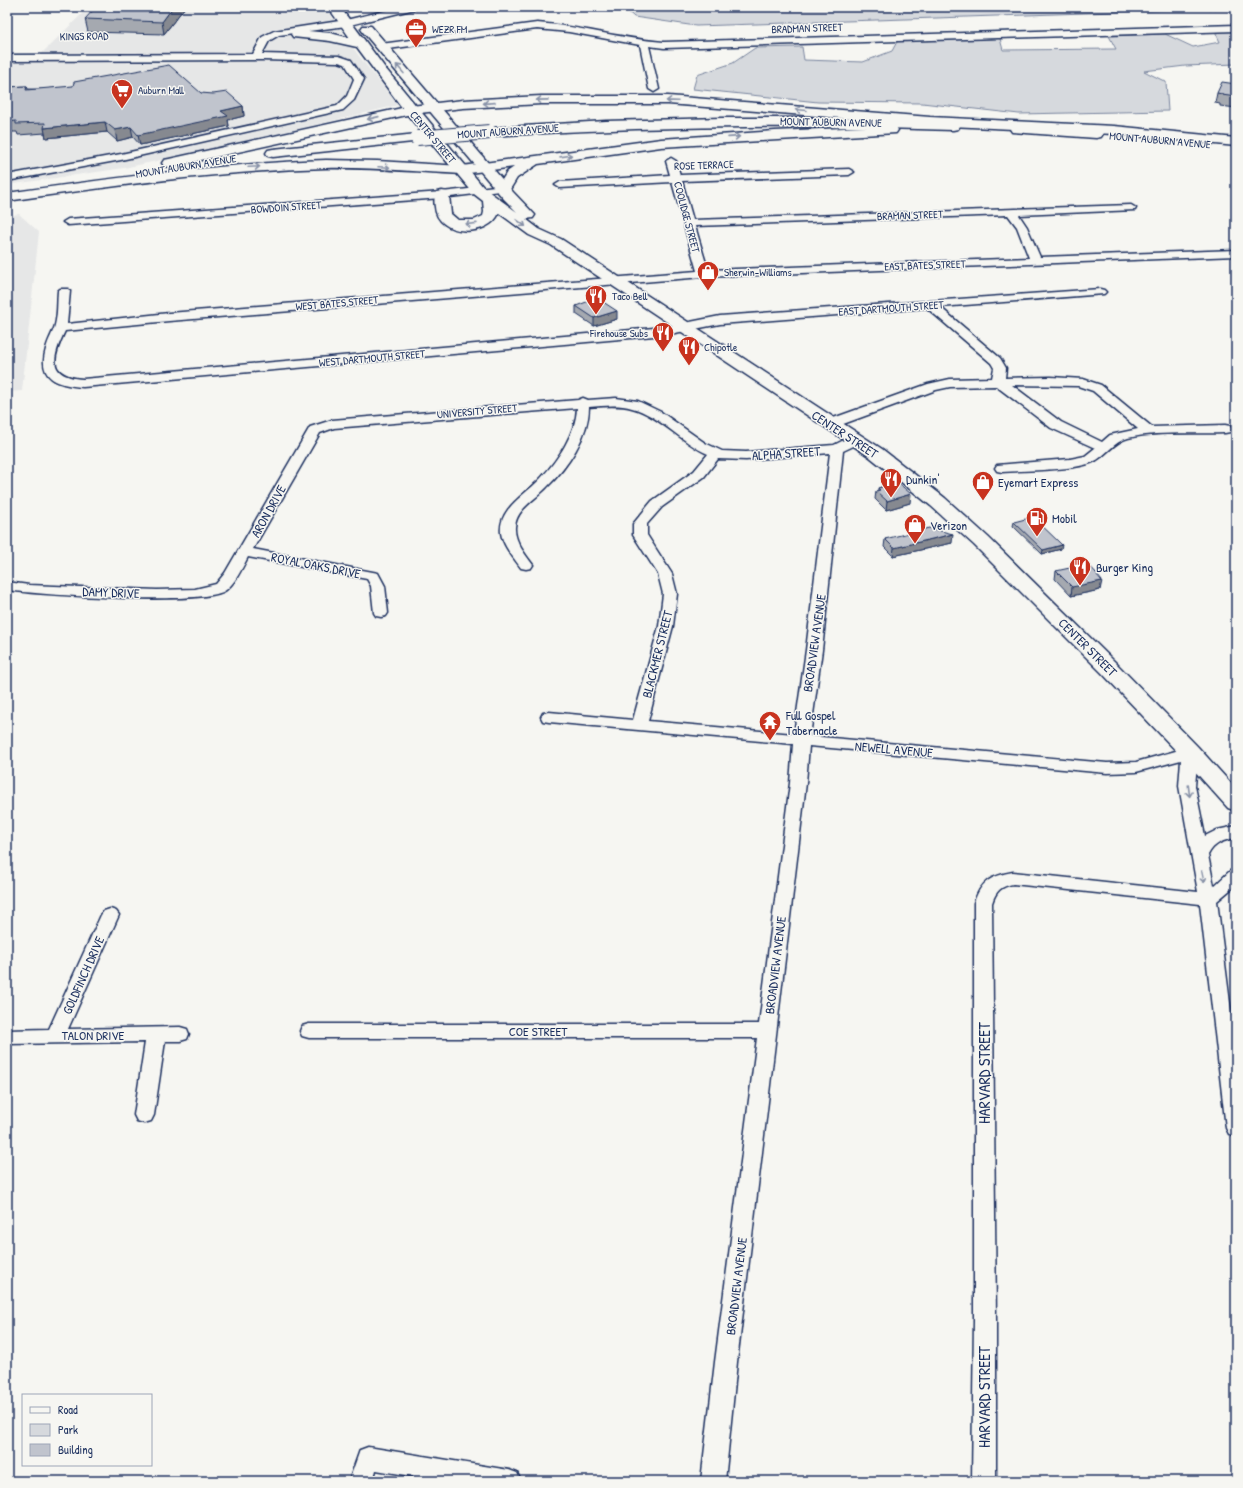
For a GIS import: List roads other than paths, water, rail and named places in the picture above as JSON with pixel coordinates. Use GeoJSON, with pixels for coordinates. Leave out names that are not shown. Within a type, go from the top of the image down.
{"type":"FeatureCollection","features":[{"type":"Feature","properties":{"kind":"main road","name":"CENTER STREET"},"geometry":{"type":"LineString","coordinates":[[334,7],[411,110],[485,195],[534,232],[556,242],[876,453],[938,502],[981,541],[1109,668],[1190,752],[1236,803]]}},
{"type":"Feature","properties":{"kind":"main road","name":"CENTER STREET"},"geometry":{"type":"LineString","coordinates":[[350,7],[381,47],[486,167],[518,206],[547,229],[556,242]]}},
{"type":"Feature","properties":{"kind":"main road"},"geometry":{"type":"LineString","coordinates":[[297,34],[330,36],[362,45]]}},
{"type":"Feature","properties":{"kind":"main road"},"geometry":{"type":"LineString","coordinates":[[7,197],[411,110],[430,103],[463,104],[541,100],[668,100],[966,122]]}},
{"type":"Feature","properties":{"kind":"main road","name":"MOUNT AUBURN AVENUE"},"geometry":{"type":"LineString","coordinates":[[7,197],[118,176],[251,156],[417,138],[607,125],[726,122],[966,122],[1114,130],[1236,142]]}},
{"type":"Feature","properties":{"kind":"main road","name":"MOUNT AUBURN AVENUE"},"geometry":{"type":"LineString","coordinates":[[893,123],[1096,134],[1236,147]]}},
{"type":"Feature","properties":{"kind":"main road"},"geometry":{"type":"LineString","coordinates":[[7,197],[154,176],[251,167],[328,164],[462,170],[661,143],[799,133],[945,130],[1096,134]]}},
{"type":"Feature","properties":{"kind":"main road"},"geometry":{"type":"LineString","coordinates":[[504,188],[509,179],[517,171],[535,160]]}},
{"type":"Feature","properties":{"kind":"main road"},"geometry":{"type":"LineString","coordinates":[[442,195],[443,212],[446,219],[455,224],[474,225],[488,220],[491,215],[485,195]]}},
{"type":"Feature","properties":{"kind":"street"},"geometry":{"type":"LineString","coordinates":[[362,22],[412,7]]}},
{"type":"Feature","properties":{"kind":"street"},"geometry":{"type":"LineString","coordinates":[[269,57],[276,40],[284,37],[362,22],[414,10],[418,7]]}},
{"type":"Feature","properties":{"kind":"street"},"geometry":{"type":"LineString","coordinates":[[256,57],[262,43],[270,36],[285,31],[348,25]]}},
{"type":"Feature","properties":{"kind":"street","name":"BRADMAN STREET"},"geometry":{"type":"LineString","coordinates":[[381,47],[537,26],[555,27],[644,44],[1236,28]]}},
{"type":"Feature","properties":{"kind":"street"},"geometry":{"type":"LineString","coordinates":[[644,44],[654,89]]}},
{"type":"Feature","properties":{"kind":"street","name":"KINGS ROAD"},"geometry":{"type":"LineString","coordinates":[[7,49],[77,48]]}},
{"type":"Feature","properties":{"kind":"street"},"geometry":{"type":"LineString","coordinates":[[7,58],[269,57],[345,60],[348,62],[359,79],[358,84],[345,107],[121,157],[7,178]]}},
{"type":"Feature","properties":{"kind":"street","name":"COOLIDGE STREET"},"geometry":{"type":"LineString","coordinates":[[671,161],[703,274]]}},
{"type":"Feature","properties":{"kind":"street","name":"ROSE TERRACE"},"geometry":{"type":"LineString","coordinates":[[560,185],[676,178],[848,172]]}},
{"type":"Feature","properties":{"kind":"street","name":"BOWDOIN STREET"},"geometry":{"type":"LineString","coordinates":[[68,222],[442,195],[485,195],[504,188]]}},
{"type":"Feature","properties":{"kind":"street","name":"BRAMAN STREET"},"geometry":{"type":"LineString","coordinates":[[689,223],[1131,208]]}},
{"type":"Feature","properties":{"kind":"street"},"geometry":{"type":"LineString","coordinates":[[1012,213],[1022,228],[1036,261]]}},
{"type":"Feature","properties":{"kind":"street","name":"EAST BATES STREET"},"geometry":{"type":"LineString","coordinates":[[614,281],[703,274],[1236,253]]}},
{"type":"Feature","properties":{"kind":"street","name":"WEST BATES STREET"},"geometry":{"type":"LineString","coordinates":[[60,328],[169,317],[614,281]]}},
{"type":"Feature","properties":{"kind":"street"},"geometry":{"type":"LineString","coordinates":[[60,328],[64,291]]}},
{"type":"Feature","properties":{"kind":"street","name":"EAST DARTMOUTH STREET"},"geometry":{"type":"LineString","coordinates":[[683,327],[720,320],[1100,292]]}},
{"type":"Feature","properties":{"kind":"street"},"geometry":{"type":"LineString","coordinates":[[930,305],[996,361],[1000,368],[998,381]]}},
{"type":"Feature","properties":{"kind":"street","name":"WEST DARTMOUTH STREET"},"geometry":{"type":"LineString","coordinates":[[60,328],[50,359],[51,372],[61,380],[72,382],[97,382],[665,331],[683,327]]}},
{"type":"Feature","properties":{"kind":"street"},"geometry":{"type":"LineString","coordinates":[[998,381],[1056,425],[1103,447]]}},
{"type":"Feature","properties":{"kind":"street"},"geometry":{"type":"LineString","coordinates":[[830,424],[932,387],[950,383],[998,381],[1079,382],[1097,388],[1149,431]]}},
{"type":"Feature","properties":{"kind":"street"},"geometry":{"type":"LineString","coordinates":[[526,565],[508,536],[508,527],[511,516],[546,482],[558,468],[580,422],[584,410],[583,402]]}},
{"type":"Feature","properties":{"kind":"street","name":"UNIVERSITY STREET"},"geometry":{"type":"LineString","coordinates":[[318,429],[340,423],[583,402],[616,402],[636,404],[657,415],[700,446],[715,454]]}},
{"type":"Feature","properties":{"kind":"street","name":"ARON DRIVE"},"geometry":{"type":"LineString","coordinates":[[214,590],[221,587],[231,575],[309,439],[315,430],[318,429]]}},
{"type":"Feature","properties":{"kind":"street"},"geometry":{"type":"LineString","coordinates":[[1002,468],[1070,463],[1089,458],[1115,438],[1149,431],[1225,429]]}},
{"type":"Feature","properties":{"kind":"street","name":"ALPHA STREET"},"geometry":{"type":"LineString","coordinates":[[715,454],[739,456],[837,449],[855,440]]}},
{"type":"Feature","properties":{"kind":"street","name":"BROADVIEW AVENUE"},"geometry":{"type":"LineString","coordinates":[[713,1481],[837,449]]}},
{"type":"Feature","properties":{"kind":"street","name":"BLACKMER STREET"},"geometry":{"type":"LineString","coordinates":[[639,725],[666,626],[670,594],[665,574],[640,536],[640,524],[657,504],[699,474],[715,454]]}},
{"type":"Feature","properties":{"kind":"street","name":"ROYAL OAKS DRIVE"},"geometry":{"type":"LineString","coordinates":[[244,552],[373,576],[378,586],[381,613]]}},
{"type":"Feature","properties":{"kind":"street","name":"DAMY DRIVE"},"geometry":{"type":"LineString","coordinates":[[7,586],[29,589],[157,594],[195,593],[214,590]]}},
{"type":"Feature","properties":{"kind":"street","name":"NEWELL AVENUE"},"geometry":{"type":"LineString","coordinates":[[549,717],[1107,768],[1136,767],[1190,752]]}},
{"type":"Feature","properties":{"kind":"street"},"geometry":{"type":"LineString","coordinates":[[1190,752],[1188,786],[1199,856],[1208,899],[1236,1128]]}},
{"type":"Feature","properties":{"kind":"street"},"geometry":{"type":"LineString","coordinates":[[1199,856],[1204,845],[1211,839],[1236,832]]}},
{"type":"Feature","properties":{"kind":"street"},"geometry":{"type":"LineString","coordinates":[[1208,899],[1221,890],[1236,875]]}},
{"type":"Feature","properties":{"kind":"street","name":"HARVARD STREET"},"geometry":{"type":"LineString","coordinates":[[984,1481],[985,1313],[983,903],[986,892],[992,884],[1013,878],[1208,899]]}},
{"type":"Feature","properties":{"kind":"street","name":"GOLDFINCH DRIVE"},"geometry":{"type":"LineString","coordinates":[[56,1035],[110,915]]}},
{"type":"Feature","properties":{"kind":"street","name":"COE STREET"},"geometry":{"type":"LineString","coordinates":[[309,1031],[767,1031]]}},
{"type":"Feature","properties":{"kind":"street","name":"TALON DRIVE"},"geometry":{"type":"LineString","coordinates":[[7,1037],[180,1034]]}},
{"type":"Feature","properties":{"kind":"street"},"geometry":{"type":"LineString","coordinates":[[144,1115],[156,1035]]}},
{"type":"Feature","properties":{"kind":"street"},"geometry":{"type":"LineString","coordinates":[[361,1481],[368,1458],[509,1481]]}},
{"type":"Feature","properties":{"kind":"place","name":"WEZR FM"},"geometry":{"type":"Point","coordinates":[416,48]}},
{"type":"Feature","properties":{"kind":"place","name":"Auburn Mall"},"geometry":{"type":"Point","coordinates":[122,110]}},
{"type":"Feature","properties":{"kind":"place","name":"Sherwin-Williams"},"geometry":{"type":"Point","coordinates":[708,292]}},
{"type":"Feature","properties":{"kind":"place","name":"Taco Bell"},"geometry":{"type":"Point","coordinates":[596,316]}},
{"type":"Feature","properties":{"kind":"place","name":"Firehouse Subs"},"geometry":{"type":"Point","coordinates":[663,352]}},
{"type":"Feature","properties":{"kind":"place","name":"Chipotle"},"geometry":{"type":"Point","coordinates":[689,366]}},
{"type":"Feature","properties":{"kind":"place","name":"Dunkin'"},"geometry":{"type":"Point","coordinates":[891,498]}},
{"type":"Feature","properties":{"kind":"place","name":"Eyemart Express"},"geometry":{"type":"Point","coordinates":[983,502]}},
{"type":"Feature","properties":{"kind":"place","name":"Mobil"},"geometry":{"type":"Point","coordinates":[1037,538]}},
{"type":"Feature","properties":{"kind":"place","name":"Verizon"},"geometry":{"type":"Point","coordinates":[915,544]}},
{"type":"Feature","properties":{"kind":"place","name":"Burger King"},"geometry":{"type":"Point","coordinates":[1080,586]}},
{"type":"Feature","properties":{"kind":"place","name":"Full Gospel Tabernacle"},"geometry":{"type":"Point","coordinates":[770,742]}}]}
